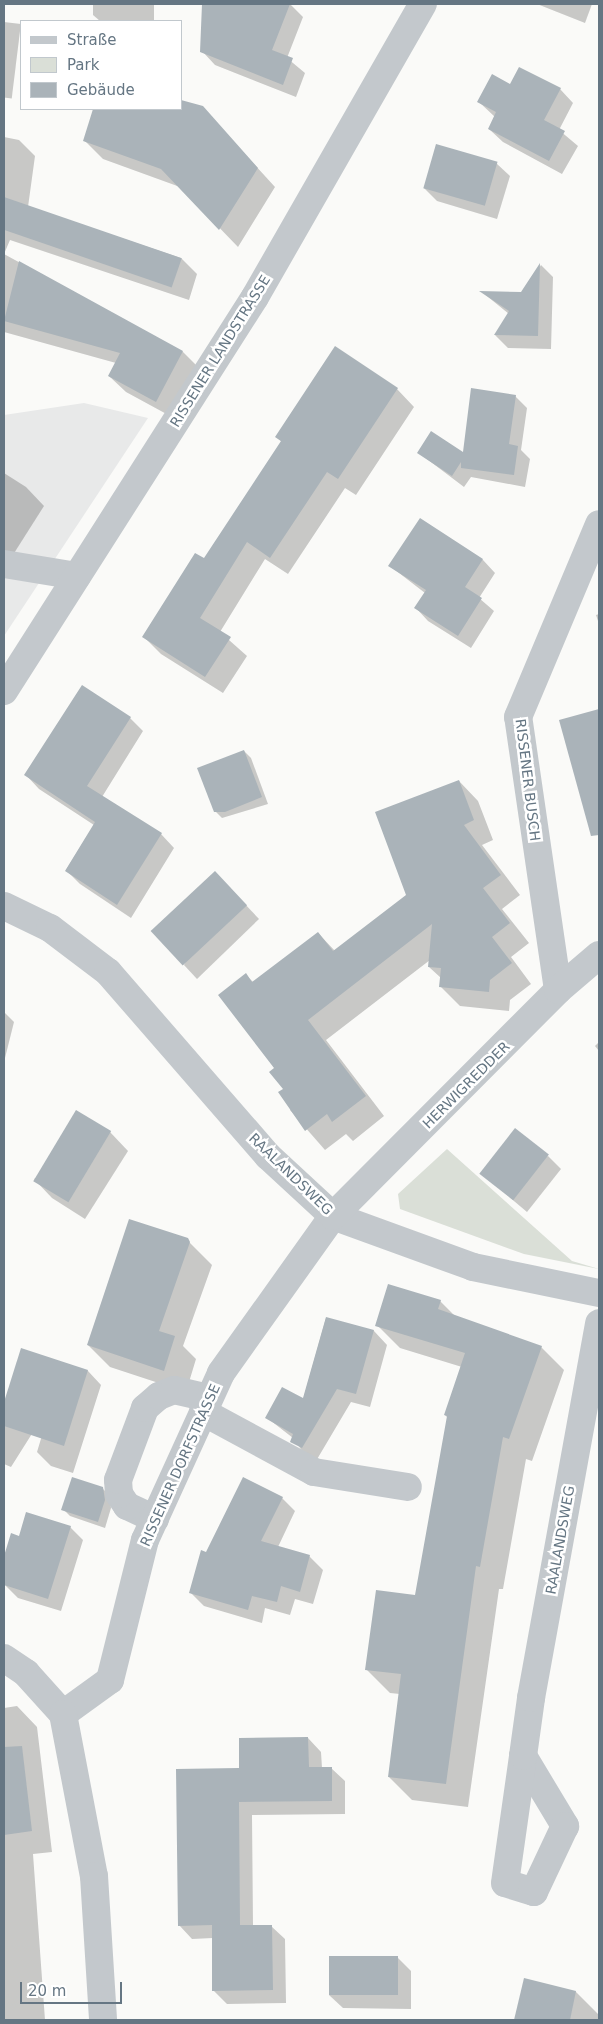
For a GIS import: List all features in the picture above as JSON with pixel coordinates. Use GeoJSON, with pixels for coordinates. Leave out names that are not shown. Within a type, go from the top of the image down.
{"type":"FeatureCollection","features":[{"type":"Feature","properties":{"kind":"street","name":"RISSENER LANDSTRASSE"},"geometry":{"type":"LineString","coordinates":[[4,691],[255,297],[422,4]]}},
{"type":"Feature","properties":{"kind":"street","name":"RISSENER BUSCH"},"geometry":{"type":"LineString","coordinates":[[558,990],[518,717],[599,524]]}},
{"type":"Feature","properties":{"kind":"street"},"geometry":{"type":"LineString","coordinates":[[4,564],[77,576]]}},
{"type":"Feature","properties":{"kind":"street","name":"RAALANDSWEG"},"geometry":{"type":"LineString","coordinates":[[4,906],[50,928],[108,972],[268,1156],[333,1216],[473,1267],[599,1293]]}},
{"type":"Feature","properties":{"kind":"street","name":"HERWIGREDDER"},"geometry":{"type":"LineString","coordinates":[[333,1216],[558,990],[599,955]]}},
{"type":"Feature","properties":{"kind":"street","name":"RISSENER DORFSTRASSE"},"geometry":{"type":"LineString","coordinates":[[63,1714],[110,1680],[145,1540],[221,1373],[333,1216]]}},
{"type":"Feature","properties":{"kind":"street","name":"RAALANDSWEG"},"geometry":{"type":"LineString","coordinates":[[523,1756],[599,1323]]}},
{"type":"Feature","properties":{"kind":"street"},"geometry":{"type":"LineString","coordinates":[[155,1519],[127,1506],[119,1494],[118,1480],[145,1408],[159,1396],[174,1390],[206,1405],[314,1472],[408,1487]]}},
{"type":"Feature","properties":{"kind":"street"},"geometry":{"type":"LineString","coordinates":[[4,1658],[26,1673],[63,1714],[94,1876],[104,2020]]}},
{"type":"Feature","properties":{"kind":"shaded area"},"geometry":{"type":"Polygon","coordinates":[[[84,403],[148,418],[4,636],[4,415],[84,403]]]}},
{"type":"Feature","properties":{"kind":"green space"},"geometry":{"type":"Polygon","coordinates":[[[447,1149],[572,1261],[599,1269],[524,1254],[400,1209],[398,1194],[447,1149]]]}},
{"type":"Feature","properties":{"kind":"building"},"geometry":{"type":"Polygon","coordinates":[[[202,4],[290,4],[272,50],[293,58],[283,85],[200,52],[202,4]]]}},
{"type":"Feature","properties":{"kind":"building"},"geometry":{"type":"Polygon","coordinates":[[[519,67],[561,88],[544,120],[565,131],[549,161],[488,129],[496,112],[477,102],[492,74],[510,84],[519,67]]]}},
{"type":"Feature","properties":{"kind":"building"},"geometry":{"type":"Polygon","coordinates":[[[182,100],[203,106],[258,168],[219,230],[161,169],[83,141],[93,110],[182,110],[182,100]]]}},
{"type":"Feature","properties":{"kind":"building"},"geometry":{"type":"Polygon","coordinates":[[[436,144],[498,162],[485,206],[423,188],[436,144]]]}},
{"type":"Feature","properties":{"kind":"building"},"geometry":{"type":"Polygon","coordinates":[[[4,197],[182,258],[172,288],[4,230],[4,197]]]}},
{"type":"Feature","properties":{"kind":"building"},"geometry":{"type":"Polygon","coordinates":[[[19,261],[183,351],[156,402],[108,376],[120,353],[4,321],[19,261]]]}},
{"type":"Feature","properties":{"kind":"building"},"geometry":{"type":"Polygon","coordinates":[[[540,263],[538,336],[494,335],[509,311],[479,291],[521,292],[540,263]]]}},
{"type":"Feature","properties":{"kind":"building"},"geometry":{"type":"Polygon","coordinates":[[[335,346],[398,388],[338,479],[327,472],[270,558],[247,542],[200,618],[231,637],[205,677],[142,637],[195,553],[204,558],[281,441],[275,437],[335,346]]]}},
{"type":"Feature","properties":{"kind":"building"},"geometry":{"type":"Polygon","coordinates":[[[471,388],[516,395],[509,444],[518,446],[514,475],[461,468],[461,462],[452,476],[417,453],[431,431],[463,452],[471,388]]]}},
{"type":"Feature","properties":{"kind":"building"},"geometry":{"type":"Polygon","coordinates":[[[420,518],[483,559],[465,587],[482,598],[458,636],[414,608],[426,590],[388,566],[420,518]]]}},
{"type":"Feature","properties":{"kind":"building"},"geometry":{"type":"Polygon","coordinates":[[[82,685],[131,717],[87,786],[162,833],[117,905],[65,871],[95,822],[24,775],[82,685]]]}},
{"type":"Feature","properties":{"kind":"building"},"geometry":{"type":"Polygon","coordinates":[[[599,709],[599,835],[591,836],[559,720],[599,709]]]}},
{"type":"Feature","properties":{"kind":"building"},"geometry":{"type":"Polygon","coordinates":[[[244,750],[262,797],[225,812],[214,812],[197,768],[244,750]]]}},
{"type":"Feature","properties":{"kind":"building"},"geometry":{"type":"Polygon","coordinates":[[[459,780],[474,820],[464,825],[501,875],[483,888],[510,923],[492,937],[512,963],[490,980],[489,992],[439,987],[441,968],[428,967],[432,924],[308,1020],[366,1096],[332,1122],[327,1114],[305,1131],[278,1092],[283,1089],[269,1072],[274,1068],[218,995],[246,973],[252,982],[318,932],[333,951],[406,895],[375,812],[459,780]]]}},
{"type":"Feature","properties":{"kind":"building"},"geometry":{"type":"Polygon","coordinates":[[[215,871],[247,905],[183,965],[151,931],[215,871]]]}},
{"type":"Feature","properties":{"kind":"building"},"geometry":{"type":"Polygon","coordinates":[[[76,1110],[111,1131],[68,1202],[33,1181],[76,1110]]]}},
{"type":"Feature","properties":{"kind":"building"},"geometry":{"type":"Polygon","coordinates":[[[515,1128],[549,1154],[513,1200],[479,1174],[515,1128]]]}},
{"type":"Feature","properties":{"kind":"building"},"geometry":{"type":"Polygon","coordinates":[[[129,1219],[188,1238],[190,1242],[159,1331],[175,1336],[164,1371],[87,1345],[129,1219]]]}},
{"type":"Feature","properties":{"kind":"building"},"geometry":{"type":"Polygon","coordinates":[[[388,1284],[441,1300],[438,1309],[542,1346],[509,1439],[503,1437],[480,1567],[476,1566],[446,1784],[388,1777],[401,1674],[365,1670],[376,1590],[415,1595],[447,1416],[444,1415],[465,1353],[375,1326],[388,1284]]]}},
{"type":"Feature","properties":{"kind":"building"},"geometry":{"type":"Polygon","coordinates":[[[326,1317],[374,1330],[356,1394],[337,1389],[302,1448],[290,1442],[293,1434],[265,1418],[282,1387],[303,1398],[326,1317]]]}},
{"type":"Feature","properties":{"kind":"building"},"geometry":{"type":"Polygon","coordinates":[[[21,1348],[88,1370],[64,1446],[4,1426],[4,1402],[21,1348]]]}},
{"type":"Feature","properties":{"kind":"building"},"geometry":{"type":"Polygon","coordinates":[[[72,1477],[103,1487],[105,1500],[98,1522],[61,1510],[72,1477]]]}},
{"type":"Feature","properties":{"kind":"building"},"geometry":{"type":"Polygon","coordinates":[[[243,1477],[283,1497],[261,1541],[310,1555],[300,1592],[281,1586],[277,1602],[252,1596],[248,1610],[189,1593],[201,1550],[206,1552],[243,1477]]]}},
{"type":"Feature","properties":{"kind":"building"},"geometry":{"type":"Polygon","coordinates":[[[26,1512],[71,1526],[48,1599],[4,1585],[4,1556],[11,1533],[19,1536],[26,1512]]]}},
{"type":"Feature","properties":{"kind":"building"},"geometry":{"type":"Polygon","coordinates":[[[308,1737],[309,1767],[332,1767],[332,1801],[239,1802],[240,1925],[272,1925],[273,1990],[212,1991],[212,1925],[178,1926],[176,1769],[239,1768],[239,1738],[308,1737]]]}},
{"type":"Feature","properties":{"kind":"building"},"geometry":{"type":"Polygon","coordinates":[[[22,1746],[32,1831],[4,1835],[4,1747],[22,1746]]]}},
{"type":"Feature","properties":{"kind":"building"},"geometry":{"type":"Polygon","coordinates":[[[329,1956],[398,1956],[398,1995],[329,1995],[329,1956]]]}},
{"type":"Feature","properties":{"kind":"building"},"geometry":{"type":"Polygon","coordinates":[[[524,1978],[576,1991],[570,2020],[514,2020],[524,1978]]]}}]}
